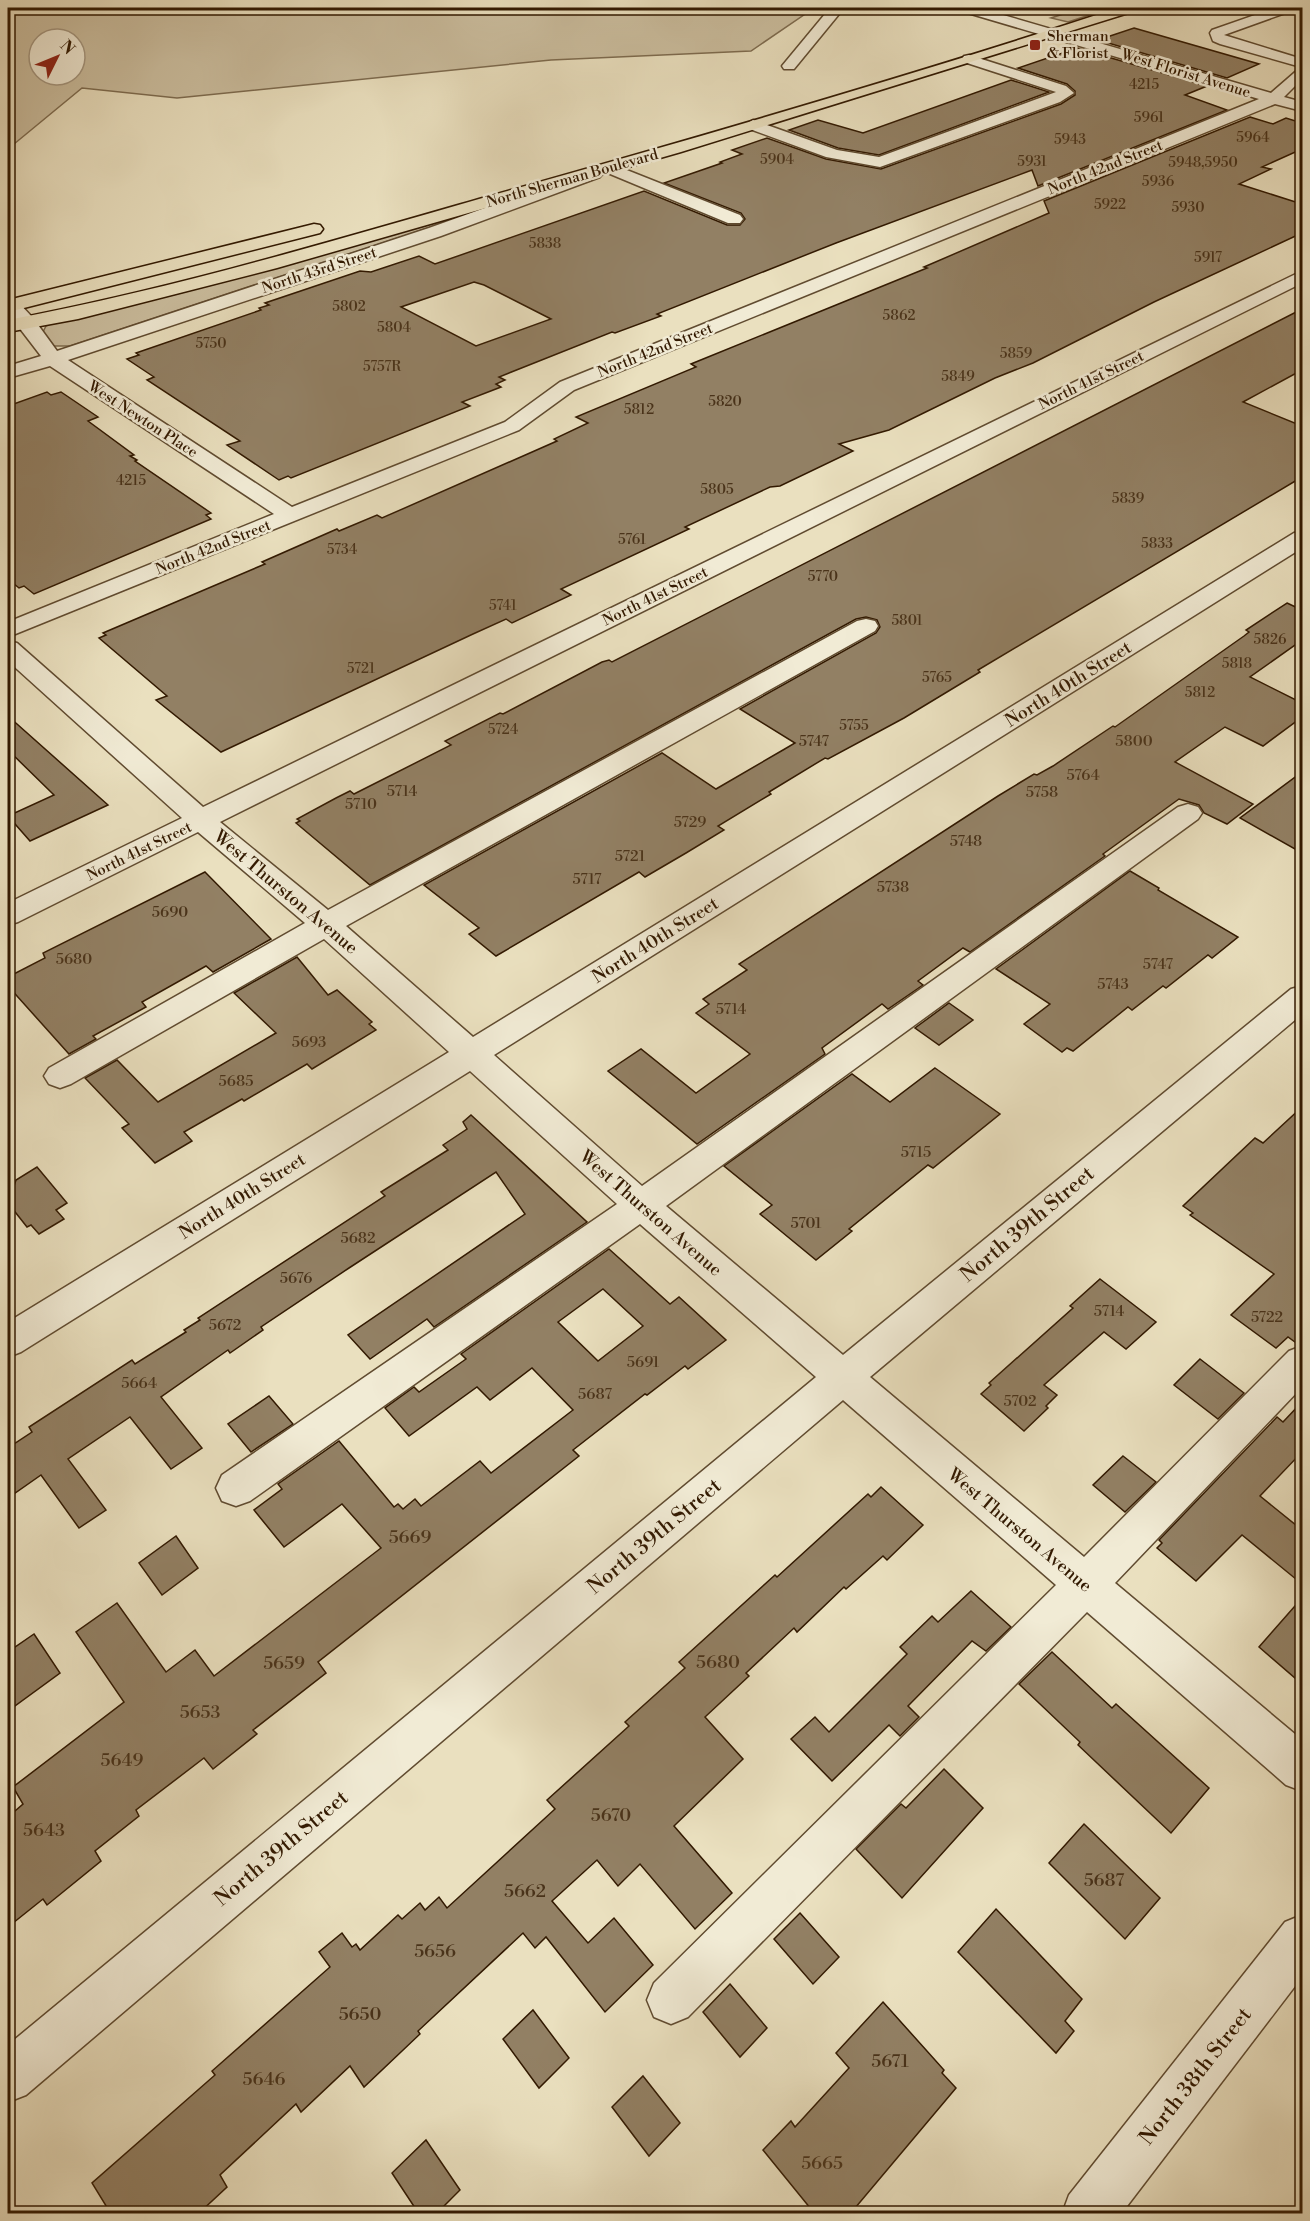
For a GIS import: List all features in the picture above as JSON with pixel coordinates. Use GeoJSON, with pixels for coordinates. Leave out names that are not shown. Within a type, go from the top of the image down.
{"type":"FeatureCollection","features":[{"type":"Feature","properties":{"kind":"main road","name":"North Sherman Boulevard"},"geometry":{"type":"LineString","coordinates":[[17,324],[78,313],[186,286],[629,161],[753,125],[969,55],[1054,33],[1130,8]]}},
{"type":"Feature","properties":{"kind":"main road"},"geometry":{"type":"LineString","coordinates":[[994,32],[1042,15]]}},
{"type":"Feature","properties":{"kind":"main road"},"geometry":{"type":"LineString","coordinates":[[9,306],[334,223]]}},
{"type":"Feature","properties":{"kind":"street"},"geometry":{"type":"LineString","coordinates":[[789,66],[803,46],[837,8]]}},
{"type":"Feature","properties":{"kind":"street","name":"West Florist Avenue"},"geometry":{"type":"LineString","coordinates":[[966,8],[1302,107]]}},
{"type":"Feature","properties":{"kind":"street"},"geometry":{"type":"LineString","coordinates":[[1286,8],[1217,33],[1218,38],[1302,63]]}},
{"type":"Feature","properties":{"kind":"street"},"geometry":{"type":"LineString","coordinates":[[753,125],[838,155],[863,161],[880,162],[1066,93],[1061,89],[969,55]]}},
{"type":"Feature","properties":{"kind":"street","name":"North 42nd Street"},"geometry":{"type":"LineString","coordinates":[[8,630],[512,426],[567,386],[1273,99],[1302,71]]}},
{"type":"Feature","properties":{"kind":"street"},"geometry":{"type":"LineString","coordinates":[[610,160],[734,219]]}},
{"type":"Feature","properties":{"kind":"street","name":"North 43rd Street"},"geometry":{"type":"LineString","coordinates":[[8,372],[435,232],[610,160],[629,161]]}},
{"type":"Feature","properties":{"kind":"street","name":"North 41st Street"},"geometry":{"type":"LineString","coordinates":[[8,915],[1302,276]]}},
{"type":"Feature","properties":{"kind":"street","name":"West Newton Place"},"geometry":{"type":"LineString","coordinates":[[9,306],[17,324],[53,359],[291,516]]}},
{"type":"Feature","properties":{"kind":"street","name":"North 40th Street"},"geometry":{"type":"LineString","coordinates":[[8,1341],[1302,538]]}},
{"type":"Feature","properties":{"kind":"street"},"geometry":{"type":"LineString","coordinates":[[60,1076],[326,924],[866,626]]}},
{"type":"Feature","properties":{"kind":"street","name":"West Thurston Avenue"},"geometry":{"type":"LineString","coordinates":[[8,648],[201,820],[326,924],[641,1205],[1302,1769]]}},
{"type":"Feature","properties":{"kind":"street"},"geometry":{"type":"LineString","coordinates":[[236,1488],[641,1205],[1188,813]]}},
{"type":"Feature","properties":{"kind":"street","name":"North 39th Street"},"geometry":{"type":"LineString","coordinates":[[8,2077],[842,1378],[1302,997]]}},
{"type":"Feature","properties":{"kind":"street"},"geometry":{"type":"LineString","coordinates":[[671,2000],[1085,1585],[1302,1362]]}},
{"type":"Feature","properties":{"kind":"street","name":"North 38th Street"},"geometry":{"type":"LineString","coordinates":[[1088,2214],[1302,1939]]}},
{"type":"Feature","properties":{"kind":"shaded area"},"geometry":{"type":"Polygon","coordinates":[[[8,8],[814,8],[751,51],[551,60],[177,98],[82,88],[8,149],[8,8]]]}},
{"type":"Feature","properties":{"kind":"shaded area"},"geometry":{"type":"Polygon","coordinates":[[[1082,8],[1111,8],[1068,22],[1051,18],[1082,8]]]}},
{"type":"Feature","properties":{"kind":"shaded area"},"geometry":{"type":"Polygon","coordinates":[[[442,220],[446,222],[70,346],[54,346],[43,332],[46,326],[52,323],[199,288],[442,220]]]}},
{"type":"Feature","properties":{"kind":"building"},"geometry":{"type":"Polygon","coordinates":[[[1134,28],[1259,64],[1227,78],[1098,40],[1134,28]]]}},
{"type":"Feature","properties":{"kind":"building"},"geometry":{"type":"Polygon","coordinates":[[[1077,48],[1207,86],[1185,95],[1227,110],[1038,186],[1032,170],[836,243],[657,314],[661,316],[615,333],[612,332],[499,377],[505,380],[496,384],[501,387],[462,402],[470,406],[291,478],[288,476],[279,480],[227,445],[240,441],[147,380],[154,377],[127,359],[139,355],[136,353],[261,310],[259,308],[269,305],[265,303],[360,271],[371,272],[419,256],[435,264],[644,191],[727,225],[740,225],[745,219],[741,213],[664,183],[722,163],[720,162],[742,154],[732,150],[767,138],[826,159],[881,169],[1061,104],[1075,95],[1075,91],[1067,84],[1018,68],[1077,48]],[[474,282],[401,307],[476,346],[551,319],[474,282]]]}},
{"type":"Feature","properties":{"kind":"building"},"geometry":{"type":"Polygon","coordinates":[[[1011,80],[1049,92],[879,155],[838,148],[789,130],[818,120],[863,133],[1011,80]]]}},
{"type":"Feature","properties":{"kind":"building"},"geometry":{"type":"Polygon","coordinates":[[[1250,117],[1273,124],[1286,118],[1302,123],[1302,149],[1262,167],[1271,169],[1239,184],[1302,204],[1302,233],[889,430],[839,444],[853,451],[780,486],[770,487],[685,527],[689,529],[561,589],[571,595],[512,623],[506,619],[221,752],[156,700],[167,696],[99,638],[106,635],[103,633],[265,564],[262,562],[337,529],[339,531],[377,515],[382,518],[557,441],[554,439],[588,423],[576,417],[696,367],[691,364],[927,268],[924,267],[1049,213],[1044,201],[1250,117]]]}},
{"type":"Feature","properties":{"kind":"building"},"geometry":{"type":"Polygon","coordinates":[[[1302,309],[1302,370],[1243,402],[1302,426],[1302,477],[978,670],[980,672],[904,718],[828,759],[825,758],[769,792],[771,794],[718,826],[724,830],[686,853],[645,877],[639,872],[496,956],[469,934],[479,928],[424,885],[662,753],[716,789],[795,743],[740,709],[876,633],[880,627],[877,620],[866,617],[856,619],[370,885],[296,823],[300,821],[297,819],[336,798],[350,791],[354,794],[451,745],[445,741],[500,713],[503,714],[602,662],[609,660],[612,662],[1302,309]]]}},
{"type":"Feature","properties":{"kind":"building"},"geometry":{"type":"Polygon","coordinates":[[[47,392],[51,395],[61,392],[98,417],[88,421],[134,455],[130,456],[137,460],[135,461],[211,513],[206,515],[211,519],[34,594],[24,586],[19,588],[8,579],[8,406],[47,392]]]}},
{"type":"Feature","properties":{"kind":"building"},"geometry":{"type":"Polygon","coordinates":[[[1287,603],[1302,610],[1302,640],[1250,677],[1302,703],[1302,717],[1263,746],[1225,727],[1175,762],[1253,804],[1227,824],[1204,813],[1199,805],[1179,799],[1103,854],[1105,856],[970,952],[963,948],[918,981],[923,985],[888,1009],[882,1004],[822,1048],[825,1054],[697,1144],[608,1071],[641,1049],[696,1093],[750,1054],[696,1013],[709,1004],[703,999],[747,970],[739,964],[998,796],[1034,774],[1037,775],[1053,766],[1113,726],[1115,727],[1244,636],[1249,632],[1246,630],[1287,603]]]}},
{"type":"Feature","properties":{"kind":"building"},"geometry":{"type":"Polygon","coordinates":[[[8,716],[108,805],[30,841],[8,816],[54,795],[8,750],[8,716]]]}},
{"type":"Feature","properties":{"kind":"building"},"geometry":{"type":"Polygon","coordinates":[[[1302,772],[1302,853],[1240,818],[1302,772]]]}},
{"type":"Feature","properties":{"kind":"building"},"geometry":{"type":"Polygon","coordinates":[[[1130,871],[1238,937],[1212,958],[1208,955],[1166,988],[1163,986],[1132,1010],[1128,1007],[1073,1051],[1067,1048],[1062,1052],[1024,1024],[1050,1004],[996,969],[1130,871]]]}},
{"type":"Feature","properties":{"kind":"building"},"geometry":{"type":"Polygon","coordinates":[[[205,872],[271,939],[213,972],[206,966],[142,1002],[146,1007],[93,1036],[96,1039],[69,1054],[8,986],[8,977],[45,958],[43,953],[205,872]]]}},
{"type":"Feature","properties":{"kind":"building"},"geometry":{"type":"Polygon","coordinates":[[[297,957],[328,995],[337,990],[372,1022],[369,1024],[376,1030],[312,1069],[307,1064],[244,1101],[242,1099],[184,1132],[192,1141],[155,1163],[122,1128],[129,1124],[85,1078],[117,1060],[158,1102],[276,1033],[234,993],[297,957]]]}},
{"type":"Feature","properties":{"kind":"building"},"geometry":{"type":"Polygon","coordinates":[[[949,1003],[973,1020],[939,1045],[915,1028],[949,1003]]]}},
{"type":"Feature","properties":{"kind":"building"},"geometry":{"type":"Polygon","coordinates":[[[935,1068],[1000,1114],[933,1168],[928,1165],[849,1229],[852,1231],[816,1260],[760,1214],[772,1205],[724,1166],[852,1074],[890,1102],[935,1068]]]}},
{"type":"Feature","properties":{"kind":"building"},"geometry":{"type":"Polygon","coordinates":[[[1302,1107],[1302,1344],[1299,1345],[1288,1337],[1276,1348],[1231,1315],[1274,1274],[1190,1215],[1193,1213],[1183,1206],[1255,1138],[1263,1143],[1302,1107]]]}},
{"type":"Feature","properties":{"kind":"building"},"geometry":{"type":"Polygon","coordinates":[[[471,1115],[587,1222],[434,1327],[427,1319],[370,1359],[348,1335],[525,1214],[496,1172],[261,1327],[263,1330],[230,1353],[228,1350],[161,1397],[202,1448],[171,1469],[130,1417],[68,1459],[106,1510],[79,1528],[41,1475],[8,1498],[8,1448],[32,1432],[29,1427],[132,1360],[135,1364],[186,1332],[184,1330],[200,1320],[198,1318],[385,1196],[381,1192],[448,1150],[443,1145],[467,1129],[463,1122],[471,1115]]]}},
{"type":"Feature","properties":{"kind":"building"},"geometry":{"type":"Polygon","coordinates":[[[37,1167],[67,1203],[56,1210],[64,1219],[39,1234],[31,1225],[27,1227],[8,1203],[8,1189],[14,1186],[16,1180],[37,1167]]]}},
{"type":"Feature","properties":{"kind":"building"},"geometry":{"type":"Polygon","coordinates":[[[609,1249],[670,1304],[679,1297],[726,1340],[688,1369],[685,1366],[647,1395],[645,1394],[573,1450],[579,1456],[318,1662],[326,1673],[253,1730],[257,1734],[213,1769],[204,1758],[136,1810],[139,1816],[95,1851],[101,1861],[47,1905],[43,1899],[8,1927],[8,1817],[23,1804],[13,1787],[124,1702],[76,1632],[117,1603],[166,1672],[195,1650],[214,1676],[381,1548],[342,1504],[284,1547],[254,1510],[282,1489],[278,1484],[339,1441],[394,1507],[398,1504],[403,1509],[415,1499],[421,1506],[480,1461],[491,1473],[573,1410],[532,1368],[490,1400],[477,1387],[409,1436],[385,1408],[414,1387],[419,1392],[466,1359],[461,1354],[609,1249]],[[603,1289],[558,1322],[598,1361],[643,1326],[603,1289]]]}},
{"type":"Feature","properties":{"kind":"building"},"geometry":{"type":"Polygon","coordinates":[[[1100,1279],[1156,1322],[1126,1349],[1104,1332],[1044,1385],[1057,1395],[1046,1406],[1048,1408],[1024,1431],[981,1394],[991,1385],[989,1383],[1073,1308],[1070,1306],[1100,1279]]]}},
{"type":"Feature","properties":{"kind":"building"},"geometry":{"type":"Polygon","coordinates":[[[1200,1359],[1244,1393],[1218,1419],[1174,1385],[1200,1359]]]}},
{"type":"Feature","properties":{"kind":"building"},"geometry":{"type":"Polygon","coordinates":[[[269,1396],[293,1424],[251,1452],[228,1424],[269,1396]]]}},
{"type":"Feature","properties":{"kind":"building"},"geometry":{"type":"Polygon","coordinates":[[[1302,1402],[1302,1452],[1260,1496],[1302,1530],[1302,1584],[1242,1535],[1196,1581],[1157,1548],[1162,1543],[1159,1540],[1277,1417],[1283,1422],[1302,1402]]]}},
{"type":"Feature","properties":{"kind":"building"},"geometry":{"type":"Polygon","coordinates":[[[1123,1456],[1156,1482],[1125,1512],[1093,1485],[1123,1456]]]}},
{"type":"Feature","properties":{"kind":"building"},"geometry":{"type":"Polygon","coordinates":[[[881,1487],[923,1525],[887,1560],[883,1556],[846,1589],[844,1587],[797,1632],[794,1628],[746,1673],[749,1676],[705,1717],[743,1759],[674,1826],[732,1893],[695,1929],[640,1864],[618,1886],[597,1860],[552,1901],[588,1943],[614,1918],[653,1965],[605,2012],[546,1937],[535,1948],[523,1933],[418,2031],[420,2034],[364,2087],[350,2066],[301,2112],[296,2104],[220,2175],[227,2187],[198,2214],[111,2214],[92,2183],[215,2075],[212,2071],[330,1967],[319,1952],[342,1933],[352,1947],[356,1944],[360,1950],[398,1915],[402,1919],[420,1903],[425,1910],[439,1897],[447,1908],[555,1809],[547,1800],[629,1726],[625,1722],[685,1668],[679,1662],[868,1494],[871,1497],[881,1487]]]}},
{"type":"Feature","properties":{"kind":"building"},"geometry":{"type":"Polygon","coordinates":[[[176,1536],[198,1568],[162,1595],[139,1563],[176,1536]]]}},
{"type":"Feature","properties":{"kind":"building"},"geometry":{"type":"Polygon","coordinates":[[[971,1591],[1011,1627],[986,1651],[972,1641],[908,1706],[919,1717],[900,1736],[889,1725],[832,1781],[791,1739],[815,1717],[829,1732],[907,1654],[900,1647],[932,1616],[938,1622],[971,1591]]]}},
{"type":"Feature","properties":{"kind":"building"},"geometry":{"type":"Polygon","coordinates":[[[1302,1598],[1302,1684],[1259,1647],[1302,1598]]]}},
{"type":"Feature","properties":{"kind":"building"},"geometry":{"type":"Polygon","coordinates":[[[34,1634],[60,1673],[8,1711],[8,1652],[34,1634]]]}},
{"type":"Feature","properties":{"kind":"building"},"geometry":{"type":"Polygon","coordinates":[[[1052,1652],[1112,1708],[1116,1704],[1209,1788],[1171,1833],[1078,1745],[1080,1742],[1019,1684],[1052,1652]]]}},
{"type":"Feature","properties":{"kind":"building"},"geometry":{"type":"Polygon","coordinates":[[[944,1769],[983,1808],[902,1898],[856,1849],[901,1804],[906,1808],[944,1769]]]}},
{"type":"Feature","properties":{"kind":"building"},"geometry":{"type":"Polygon","coordinates":[[[1084,1824],[1160,1898],[1125,1939],[1049,1863],[1084,1824]]]}},
{"type":"Feature","properties":{"kind":"building"},"geometry":{"type":"Polygon","coordinates":[[[996,1909],[1082,1999],[1065,2021],[1074,2031],[1056,2053],[958,1952],[996,1909]]]}},
{"type":"Feature","properties":{"kind":"building"},"geometry":{"type":"Polygon","coordinates":[[[800,1913],[839,1957],[813,1984],[774,1939],[800,1913]]]}},
{"type":"Feature","properties":{"kind":"building"},"geometry":{"type":"Polygon","coordinates":[[[730,1984],[767,2028],[740,2057],[703,2012],[730,1984]]]}},
{"type":"Feature","properties":{"kind":"building"},"geometry":{"type":"Polygon","coordinates":[[[883,2002],[944,2070],[942,2073],[956,2088],[850,2214],[815,2214],[763,2150],[791,2121],[795,2127],[849,2068],[836,2053],[883,2002]]]}},
{"type":"Feature","properties":{"kind":"building"},"geometry":{"type":"Polygon","coordinates":[[[533,2010],[569,2058],[539,2088],[503,2039],[533,2010]]]}},
{"type":"Feature","properties":{"kind":"building"},"geometry":{"type":"Polygon","coordinates":[[[643,2076],[680,2123],[649,2156],[612,2107],[643,2076]]]}},
{"type":"Feature","properties":{"kind":"building"},"geometry":{"type":"Polygon","coordinates":[[[426,2140],[460,2190],[436,2214],[419,2214],[392,2173],[426,2140]]]}},
{"type":"Feature","properties":{"kind":"place","name":"Sherman & Florist"},"geometry":{"type":"Point","coordinates":[1035,45]}}]}
